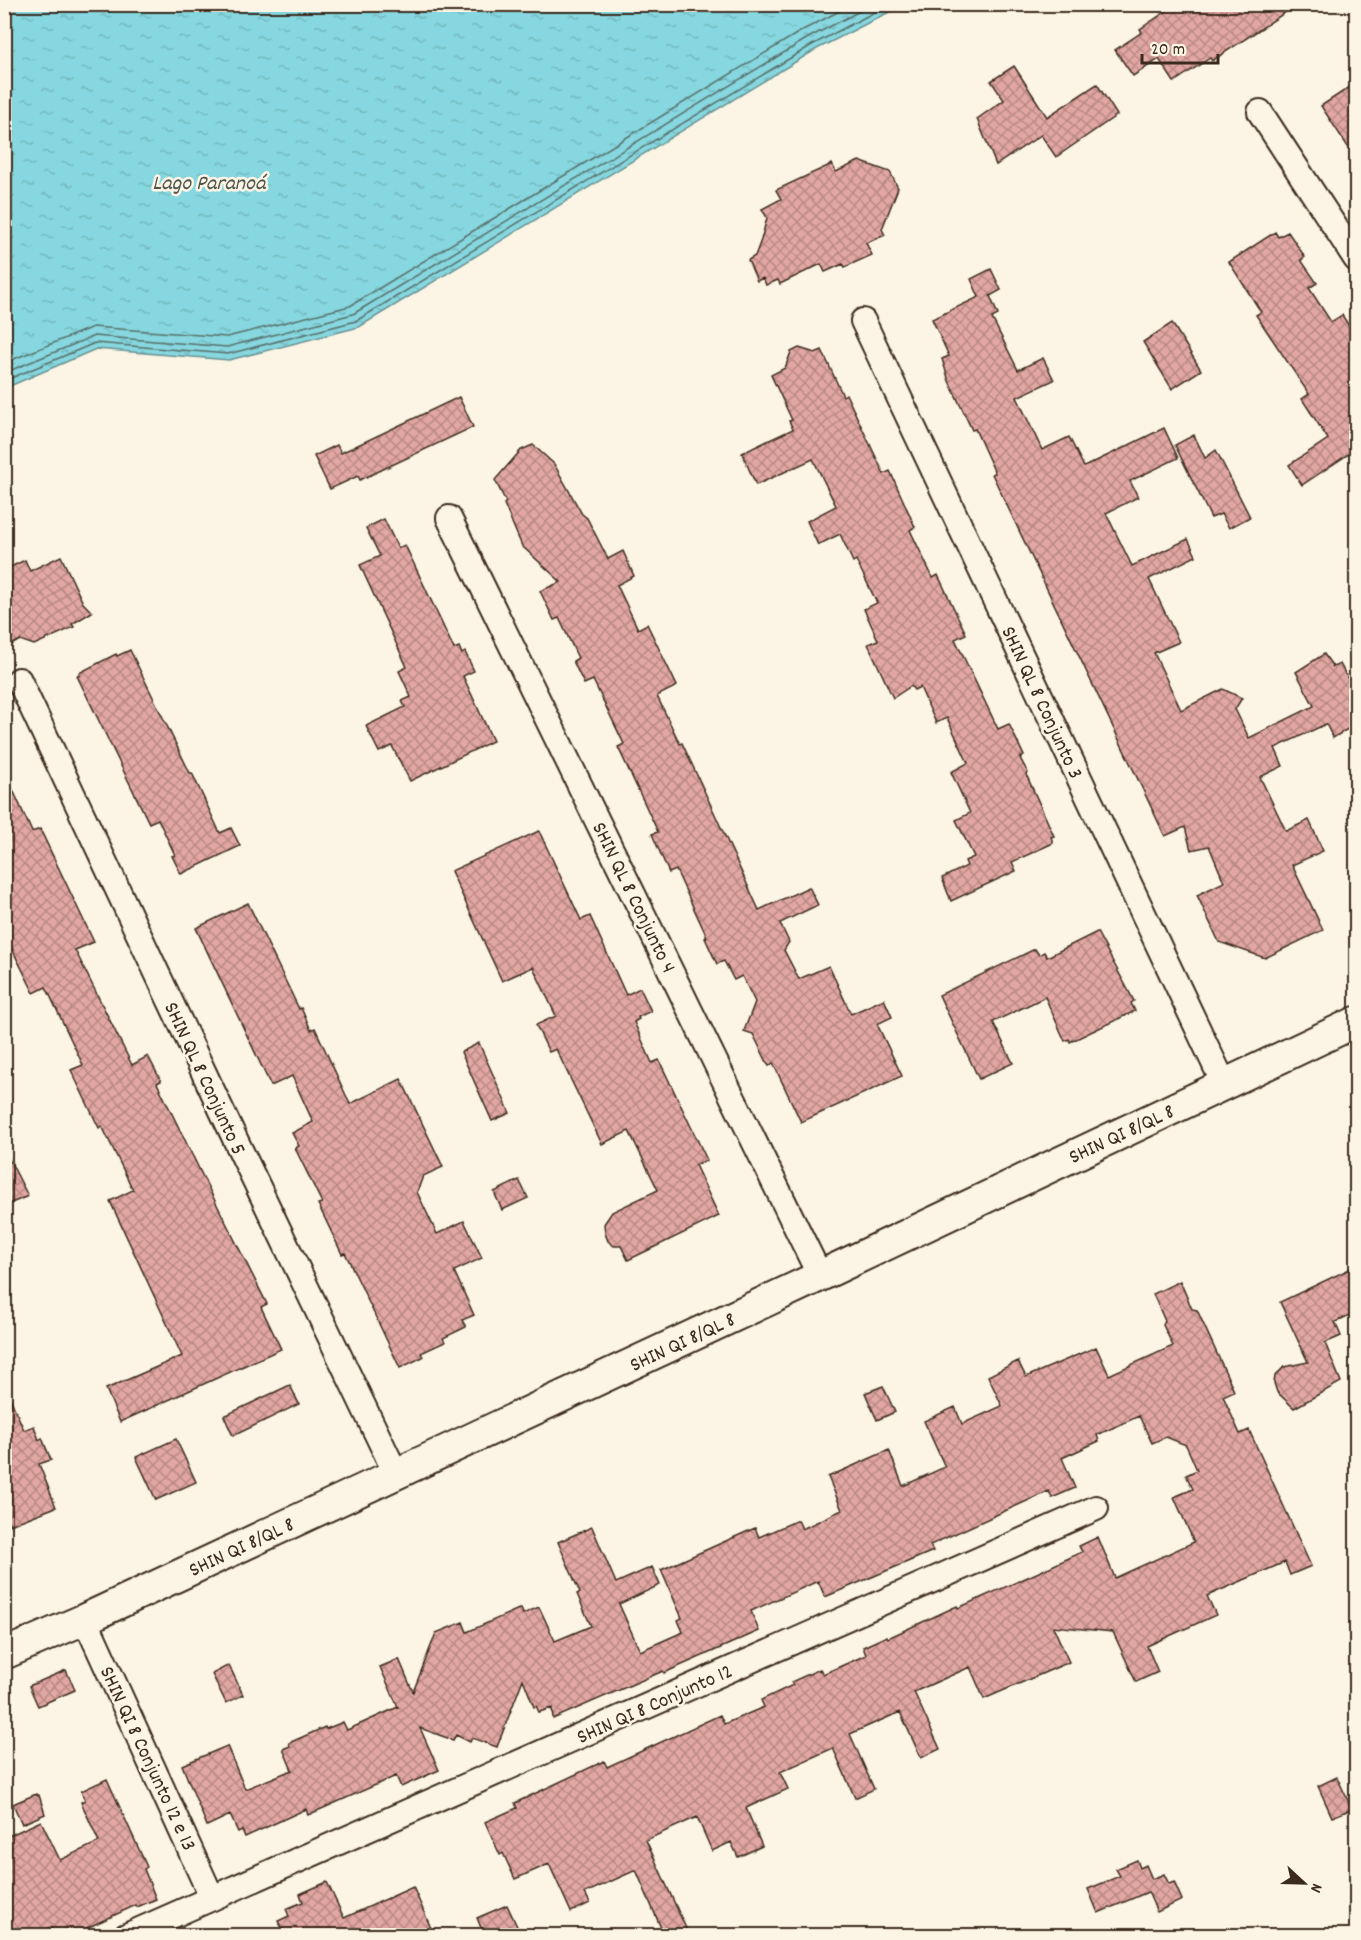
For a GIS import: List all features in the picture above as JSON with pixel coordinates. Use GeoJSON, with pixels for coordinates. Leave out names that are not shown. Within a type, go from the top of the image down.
{"type":"FeatureCollection","features":[{"type":"Feature","properties":{"kind":"street"},"geometry":{"type":"LineString","coordinates":[[1260,112],[1356,259]]}},
{"type":"Feature","properties":{"kind":"street","name":"SHIN QL 8 Conjunto 3"},"geometry":{"type":"LineString","coordinates":[[863,321],[1224,1084]]}},
{"type":"Feature","properties":{"kind":"street","name":"SHIN QL 8 Conjunto 4"},"geometry":{"type":"LineString","coordinates":[[449,518],[820,1276]]}},
{"type":"Feature","properties":{"kind":"street","name":"SHIN QL 8 Conjunto 5"},"geometry":{"type":"LineString","coordinates":[[19,680],[396,1474]]}},
{"type":"Feature","properties":{"kind":"street","name":"SHIN QI 8/QL 8"},"geometry":{"type":"LineString","coordinates":[[4,1654],[85,1619],[820,1276],[1356,1022]]}},
{"type":"Feature","properties":{"kind":"street","name":"SHIN QI 8 Conjunto 12"},"geometry":{"type":"LineString","coordinates":[[126,1935],[1096,1508]]}},
{"type":"Feature","properties":{"kind":"street","name":"SHIN QI 8 Conjunto 12 e 13"},"geometry":{"type":"LineString","coordinates":[[85,1619],[212,1898]]}},
{"type":"Feature","properties":{"kind":"water","name":"Lago Paranoá"},"geometry":{"type":"Polygon","coordinates":[[[5,4],[903,5],[815,50],[359,327],[229,360],[96,349],[5,388],[5,4]]]}},
{"type":"Feature","properties":{"kind":"building"},"geometry":{"type":"Polygon","coordinates":[[[1177,4],[1298,4],[1212,61],[1210,58],[1174,82],[1159,59],[1133,76],[1115,50],[1142,32],[1140,29],[1177,4]]]}},
{"type":"Feature","properties":{"kind":"building"},"geometry":{"type":"Polygon","coordinates":[[[1014,66],[1047,117],[1097,84],[1117,115],[1056,157],[1041,135],[996,165],[977,119],[1004,100],[991,81],[1014,66]]]}},
{"type":"Feature","properties":{"kind":"building"},"geometry":{"type":"Polygon","coordinates":[[[1356,83],[1356,159],[1321,106],[1356,83]]]}},
{"type":"Feature","properties":{"kind":"building"},"geometry":{"type":"Polygon","coordinates":[[[859,161],[890,172],[898,188],[882,229],[885,235],[866,243],[872,255],[845,267],[843,264],[825,272],[821,264],[780,284],[778,280],[766,285],[763,278],[757,281],[748,260],[755,256],[761,240],[767,218],[762,209],[781,199],[776,190],[832,164],[836,172],[859,161]]]}},
{"type":"Feature","properties":{"kind":"building"},"geometry":{"type":"Polygon","coordinates":[[[1275,232],[1278,237],[1288,232],[1305,257],[1301,260],[1317,283],[1309,288],[1331,322],[1342,315],[1356,337],[1356,449],[1302,485],[1289,465],[1328,439],[1302,399],[1309,394],[1256,315],[1261,312],[1229,262],[1275,232]]]}},
{"type":"Feature","properties":{"kind":"building"},"geometry":{"type":"Polygon","coordinates":[[[991,269],[1001,290],[990,296],[998,315],[992,318],[1018,370],[1043,358],[1054,380],[1017,397],[1042,450],[1069,437],[1084,467],[1164,428],[1178,458],[1130,481],[1138,497],[1106,513],[1132,566],[1188,539],[1196,556],[1149,579],[1179,642],[1154,653],[1181,710],[1223,689],[1242,698],[1235,709],[1249,738],[1314,706],[1296,672],[1324,654],[1333,667],[1340,664],[1355,692],[1347,697],[1356,715],[1356,724],[1333,738],[1326,724],[1275,748],[1283,766],[1260,777],[1286,831],[1309,820],[1323,851],[1292,865],[1323,930],[1265,958],[1219,942],[1197,895],[1224,882],[1209,846],[1191,850],[1185,827],[1165,836],[992,474],[995,473],[975,429],[972,430],[949,381],[942,359],[949,356],[932,319],[979,297],[971,279],[991,269]]]}},
{"type":"Feature","properties":{"kind":"building"},"geometry":{"type":"Polygon","coordinates":[[[1172,323],[1201,370],[1172,389],[1143,342],[1172,323]]]}},
{"type":"Feature","properties":{"kind":"building"},"geometry":{"type":"Polygon","coordinates":[[[799,348],[815,353],[822,350],[884,474],[890,471],[915,527],[910,530],[933,578],[938,575],[966,634],[955,639],[998,729],[1009,724],[1024,756],[1020,758],[1028,773],[1026,774],[1054,836],[1051,837],[1053,843],[1012,862],[1016,871],[951,901],[942,878],[967,866],[965,861],[974,857],[956,820],[970,813],[951,772],[968,763],[947,718],[936,723],[920,687],[914,690],[911,686],[893,698],[868,644],[878,640],[864,609],[877,603],[856,560],[853,562],[840,534],[818,545],[807,521],[836,506],[813,459],[756,485],[742,453],[793,429],[789,421],[792,420],[771,375],[785,368],[791,352],[799,348]]]}},
{"type":"Feature","properties":{"kind":"building"},"geometry":{"type":"Polygon","coordinates":[[[459,397],[473,427],[360,480],[358,476],[330,489],[314,456],[337,445],[341,453],[459,397]]]}},
{"type":"Feature","properties":{"kind":"building"},"geometry":{"type":"Polygon","coordinates":[[[1194,435],[1205,458],[1216,450],[1250,517],[1229,528],[1221,514],[1211,518],[1175,445],[1194,435]]]}},
{"type":"Feature","properties":{"kind":"building"},"geometry":{"type":"Polygon","coordinates":[[[533,445],[554,464],[582,514],[587,518],[608,559],[623,551],[634,576],[617,585],[638,629],[647,624],[677,686],[657,696],[680,744],[682,743],[759,910],[809,887],[818,905],[780,923],[789,942],[784,950],[799,979],[829,966],[851,1014],[884,999],[892,1017],[877,1024],[902,1076],[801,1122],[773,1063],[769,1066],[753,1034],[744,1031],[755,1002],[742,976],[734,980],[724,961],[717,964],[676,870],[669,873],[652,834],[658,832],[618,747],[624,744],[593,680],[584,684],[573,661],[578,658],[559,618],[554,620],[540,591],[561,582],[522,546],[504,504],[506,502],[495,480],[521,450],[533,445]]]}},
{"type":"Feature","properties":{"kind":"building"},"geometry":{"type":"Polygon","coordinates":[[[384,519],[398,548],[405,545],[454,649],[459,647],[462,654],[465,652],[474,671],[463,676],[493,741],[410,781],[392,746],[379,752],[366,726],[405,707],[402,701],[411,697],[399,671],[407,667],[360,565],[380,556],[366,528],[384,519]]]}},
{"type":"Feature","properties":{"kind":"building"},"geometry":{"type":"Polygon","coordinates":[[[61,556],[83,603],[92,612],[72,624],[74,627],[34,645],[20,640],[4,649],[4,570],[25,560],[30,571],[61,556]]]}},
{"type":"Feature","properties":{"kind":"building"},"geometry":{"type":"Polygon","coordinates":[[[130,650],[220,833],[231,828],[240,846],[181,874],[158,819],[149,823],[77,676],[116,654],[117,656],[130,650]]]}},
{"type":"Feature","properties":{"kind":"building"},"geometry":{"type":"Polygon","coordinates":[[[4,770],[32,832],[40,829],[94,942],[75,950],[132,1065],[148,1056],[161,1081],[157,1083],[267,1304],[261,1307],[281,1349],[120,1422],[106,1389],[182,1356],[110,1201],[133,1190],[102,1126],[99,1128],[71,1070],[83,1065],[46,987],[34,993],[4,933],[4,770]]]}},
{"type":"Feature","properties":{"kind":"building"},"geometry":{"type":"Polygon","coordinates":[[[539,831],[581,920],[590,916],[626,995],[640,988],[651,1011],[638,1017],[639,1019],[634,1022],[652,1063],[659,1060],[707,1160],[695,1165],[719,1216],[628,1260],[621,1246],[614,1246],[608,1241],[604,1224],[612,1212],[658,1190],[629,1131],[602,1144],[556,1049],[549,1052],[536,1025],[556,1016],[533,967],[502,981],[451,871],[539,831]]]}},
{"type":"Feature","properties":{"kind":"building"},"geometry":{"type":"Polygon","coordinates":[[[248,903],[299,1009],[301,1008],[311,1030],[315,1028],[350,1104],[401,1079],[443,1167],[423,1176],[417,1192],[437,1234],[464,1221],[482,1258],[454,1271],[474,1315],[462,1320],[466,1327],[443,1338],[445,1342],[421,1353],[423,1357],[400,1368],[345,1253],[342,1254],[318,1204],[322,1203],[295,1148],[299,1146],[292,1133],[313,1122],[292,1076],[271,1086],[196,928],[248,903]]]}},
{"type":"Feature","properties":{"kind":"building"},"geometry":{"type":"Polygon","coordinates":[[[1097,932],[1134,1001],[1131,1003],[1135,1011],[1070,1042],[1069,1039],[1065,1041],[1045,997],[993,1022],[1013,1063],[979,1079],[939,995],[1035,949],[1039,955],[1044,952],[1047,957],[1097,932]]]}},
{"type":"Feature","properties":{"kind":"building"},"geometry":{"type":"Polygon","coordinates":[[[479,1043],[510,1113],[492,1121],[461,1052],[479,1043]]]}},
{"type":"Feature","properties":{"kind":"building"},"geometry":{"type":"Polygon","coordinates":[[[4,1149],[28,1196],[4,1206],[4,1149]]]}},
{"type":"Feature","properties":{"kind":"building"},"geometry":{"type":"Polygon","coordinates":[[[519,1180],[528,1198],[502,1210],[494,1192],[519,1180]]]}},
{"type":"Feature","properties":{"kind":"building"},"geometry":{"type":"Polygon","coordinates":[[[1356,1266],[1356,1312],[1335,1322],[1341,1336],[1325,1343],[1341,1382],[1294,1408],[1277,1392],[1274,1383],[1275,1376],[1284,1367],[1308,1362],[1280,1302],[1356,1266]]]}},
{"type":"Feature","properties":{"kind":"building"},"geometry":{"type":"Polygon","coordinates":[[[1180,1281],[1192,1309],[1197,1310],[1234,1391],[1223,1396],[1240,1434],[1249,1430],[1311,1566],[1290,1575],[1285,1562],[1207,1596],[1216,1615],[1147,1646],[1158,1672],[1136,1682],[1113,1632],[1053,1626],[1069,1662],[984,1699],[970,1667],[914,1692],[940,1749],[921,1758],[900,1712],[850,1734],[874,1789],[855,1798],[833,1748],[780,1772],[788,1789],[746,1808],[762,1846],[738,1857],[731,1842],[712,1851],[697,1817],[646,1840],[689,1935],[664,1935],[636,1870],[585,1893],[590,1903],[571,1912],[549,1864],[515,1879],[503,1853],[500,1855],[485,1822],[517,1808],[515,1803],[604,1761],[607,1767],[720,1715],[724,1724],[764,1707],[761,1700],[793,1685],[791,1682],[820,1669],[823,1674],[866,1655],[863,1647],[957,1606],[958,1608],[1082,1552],[1079,1546],[1098,1537],[1115,1578],[1194,1542],[1174,1497],[1193,1489],[1186,1475],[1197,1470],[1186,1445],[1166,1437],[1152,1443],[1139,1416],[1097,1435],[1099,1441],[1062,1458],[1075,1488],[1052,1498],[1049,1491],[930,1545],[933,1551],[825,1597],[818,1581],[751,1611],[759,1631],[664,1673],[663,1671],[553,1719],[552,1708],[539,1712],[536,1706],[534,1707],[523,1679],[497,1747],[472,1738],[470,1742],[456,1735],[453,1740],[420,1728],[439,1770],[401,1787],[396,1776],[308,1815],[306,1809],[245,1837],[242,1830],[238,1832],[230,1815],[207,1826],[182,1765],[227,1746],[245,1789],[292,1770],[283,1749],[290,1746],[289,1743],[325,1727],[326,1729],[343,1722],[347,1730],[398,1707],[380,1667],[399,1659],[413,1692],[436,1633],[463,1622],[467,1632],[521,1608],[523,1614],[539,1607],[555,1641],[591,1626],[577,1594],[580,1593],[558,1542],[592,1527],[616,1583],[652,1567],[660,1585],[619,1604],[640,1651],[683,1632],[678,1620],[682,1618],[661,1570],[755,1528],[759,1537],[798,1520],[802,1529],[842,1510],[828,1477],[889,1450],[903,1486],[945,1467],[924,1421],[955,1407],[962,1424],[1002,1406],[988,1376],[1018,1361],[1026,1377],[1096,1347],[1109,1375],[1173,1346],[1153,1294],[1180,1281]]]}},
{"type":"Feature","properties":{"kind":"building"},"geometry":{"type":"Polygon","coordinates":[[[4,1384],[24,1430],[34,1426],[39,1440],[42,1438],[51,1460],[39,1464],[56,1507],[10,1525],[4,1513],[4,1384]]]}},
{"type":"Feature","properties":{"kind":"building"},"geometry":{"type":"Polygon","coordinates":[[[290,1385],[299,1404],[233,1436],[224,1416],[290,1385]]]}},
{"type":"Feature","properties":{"kind":"building"},"geometry":{"type":"Polygon","coordinates":[[[883,1386],[895,1412],[877,1420],[865,1393],[883,1386]]]}},
{"type":"Feature","properties":{"kind":"building"},"geometry":{"type":"Polygon","coordinates":[[[176,1439],[196,1482],[156,1500],[136,1457],[176,1439]]]}},
{"type":"Feature","properties":{"kind":"building"},"geometry":{"type":"Polygon","coordinates":[[[229,1665],[243,1695],[226,1703],[212,1674],[229,1665]]]}},
{"type":"Feature","properties":{"kind":"building"},"geometry":{"type":"Polygon","coordinates":[[[66,1670],[75,1690],[38,1706],[29,1686],[66,1670]]]}},
{"type":"Feature","properties":{"kind":"building"},"geometry":{"type":"Polygon","coordinates":[[[1337,1777],[1352,1809],[1332,1817],[1318,1786],[1337,1777]]]}},
{"type":"Feature","properties":{"kind":"building"},"geometry":{"type":"Polygon","coordinates":[[[107,1779],[147,1867],[144,1869],[156,1899],[137,1907],[136,1905],[72,1935],[55,1935],[51,1927],[31,1935],[4,1935],[4,1838],[41,1821],[60,1860],[99,1842],[81,1802],[85,1800],[81,1791],[107,1779]]]}},
{"type":"Feature","properties":{"kind":"building"},"geometry":{"type":"Polygon","coordinates":[[[36,1794],[39,1795],[45,1814],[22,1824],[13,1804],[36,1794]]]}},
{"type":"Feature","properties":{"kind":"building"},"geometry":{"type":"Polygon","coordinates":[[[1137,1860],[1140,1868],[1146,1865],[1152,1879],[1164,1874],[1169,1884],[1174,1882],[1182,1900],[1157,1912],[1148,1892],[1098,1913],[1088,1889],[1120,1876],[1116,1869],[1137,1860]]]}},
{"type":"Feature","properties":{"kind":"building"},"geometry":{"type":"Polygon","coordinates":[[[327,1882],[344,1918],[413,1887],[434,1935],[285,1935],[278,1921],[289,1916],[286,1909],[303,1902],[300,1894],[327,1882]]]}},
{"type":"Feature","properties":{"kind":"building"},"geometry":{"type":"Polygon","coordinates":[[[507,1905],[521,1935],[484,1935],[477,1918],[507,1905]]]}}]}
